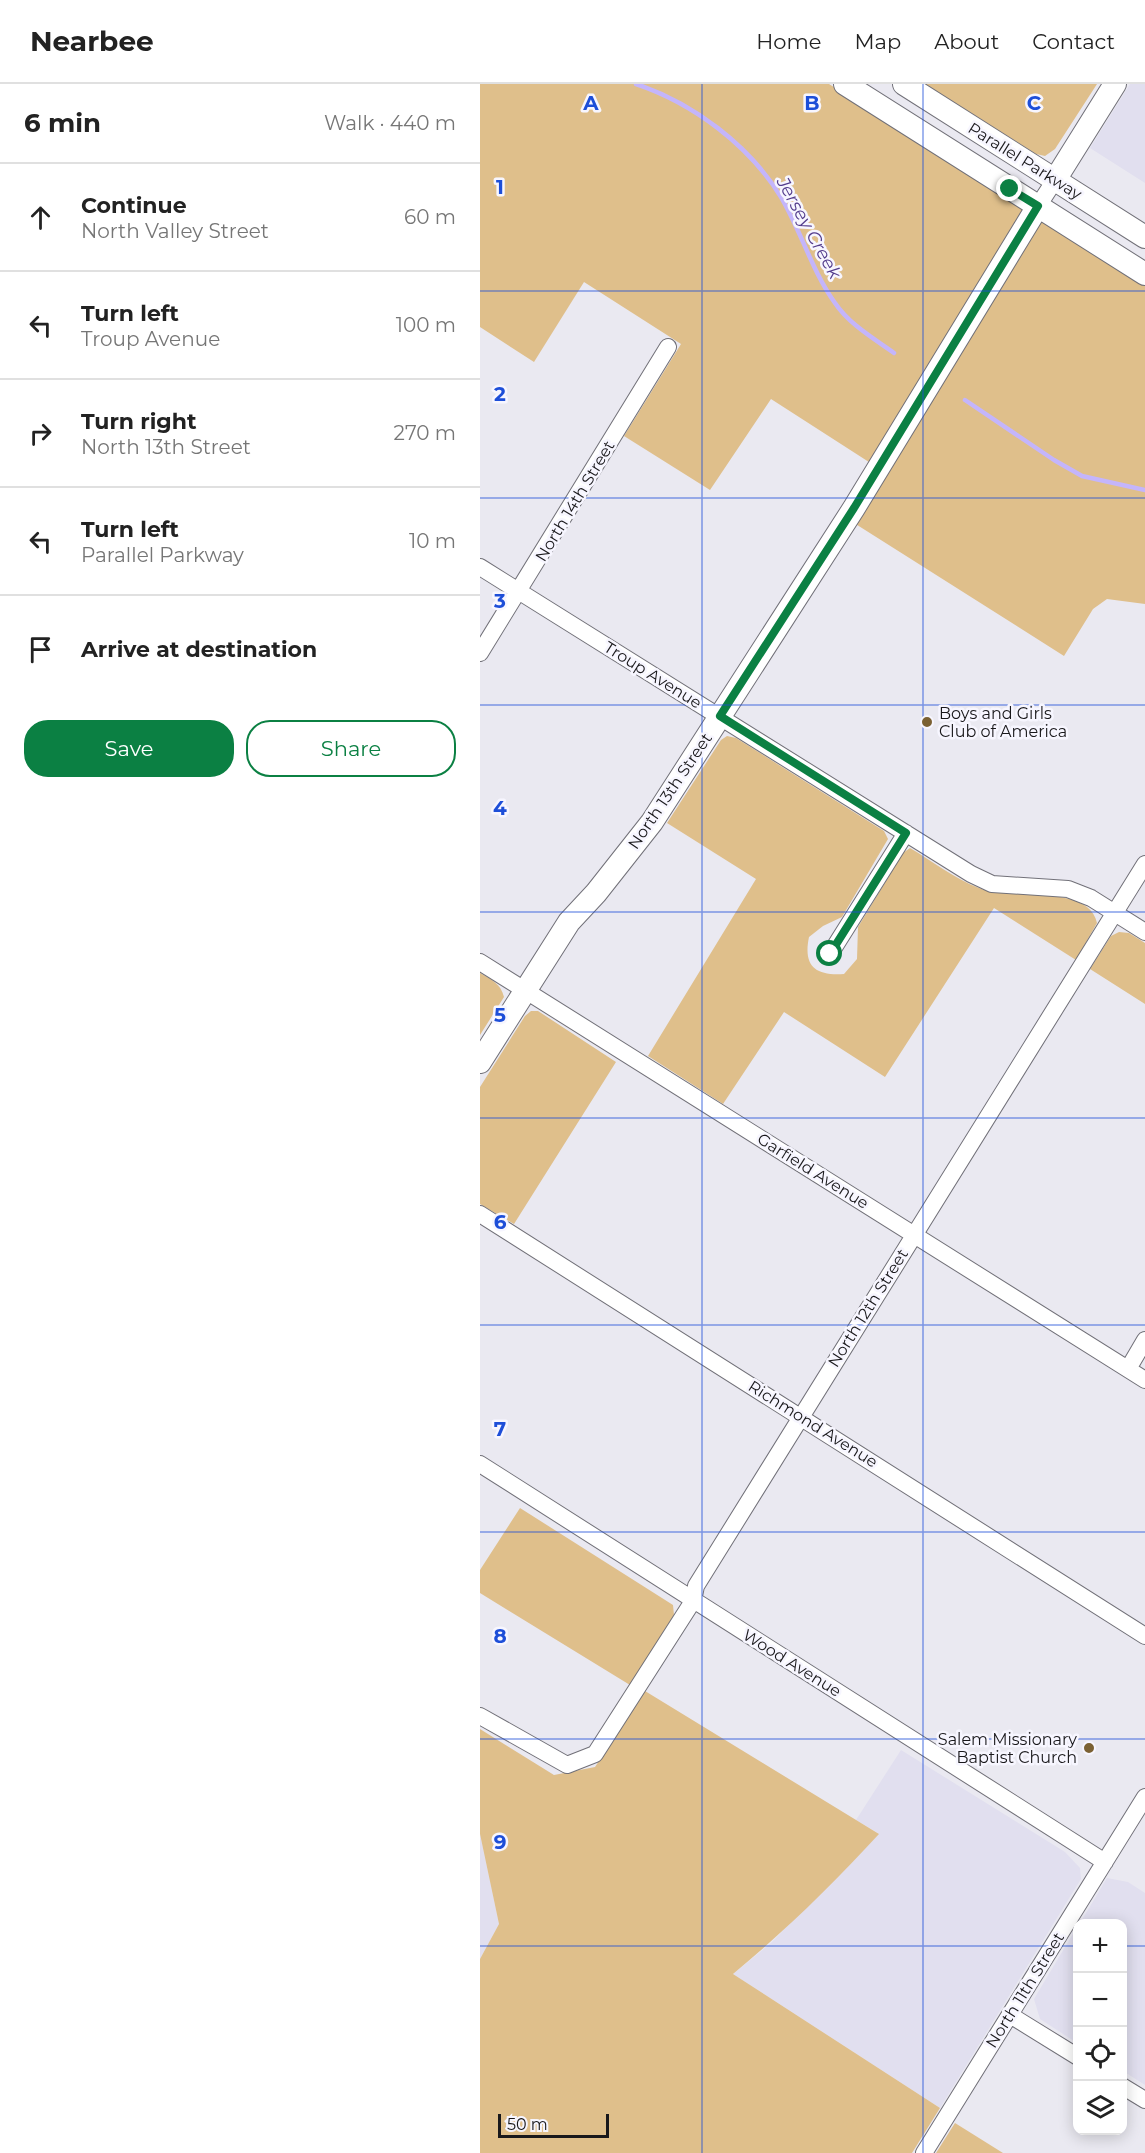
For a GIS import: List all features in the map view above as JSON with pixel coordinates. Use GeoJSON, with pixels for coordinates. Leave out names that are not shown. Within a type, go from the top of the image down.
{"type":"FeatureCollection","features":[{"type":"Feature","properties":{"kind":"street","name":"Parallel Parkway"},"geometry":{"type":"LineString","coordinates":[[845,84],[1145,274]]}},
{"type":"Feature","properties":{"kind":"street","name":"Parallel Parkway"},"geometry":{"type":"LineString","coordinates":[[904,84],[1145,237]]}},
{"type":"Feature","properties":{"kind":"street","name":"North 13th Street"},"geometry":{"type":"LineString","coordinates":[[480,1062],[569,922],[652,822],[854,508],[1115,84]]}},
{"type":"Feature","properties":{"kind":"street","name":"North 14th Street"},"geometry":{"type":"LineString","coordinates":[[480,653],[668,347]]}},
{"type":"Feature","properties":{"kind":"street","name":"Troup Avenue"},"geometry":{"type":"LineString","coordinates":[[480,567],[971,874],[992,884],[1068,890],[1091,898],[1145,932]]}},
{"type":"Feature","properties":{"kind":"street"},"geometry":{"type":"LineString","coordinates":[[830,954],[906,833]]}},
{"type":"Feature","properties":{"kind":"street","name":"North 12th Street"},"geometry":{"type":"LineString","coordinates":[[480,1716],[567,1765],[595,1754],[693,1601],[696,1587],[1145,864]]}},
{"type":"Feature","properties":{"kind":"street","name":"Garfield Avenue"},"geometry":{"type":"LineString","coordinates":[[480,962],[1145,1380]]}},
{"type":"Feature","properties":{"kind":"street","name":"Richmond Avenue"},"geometry":{"type":"LineString","coordinates":[[480,1214],[1145,1636]]}},
{"type":"Feature","properties":{"kind":"street"},"geometry":{"type":"LineString","coordinates":[[1128,1369],[1145,1340]]}},
{"type":"Feature","properties":{"kind":"street","name":"Wood Avenue"},"geometry":{"type":"LineString","coordinates":[[480,1464],[1105,1862]]}},
{"type":"Feature","properties":{"kind":"street","name":"North 11th Street"},"geometry":{"type":"LineString","coordinates":[[924,2153],[1145,1797]]}},
{"type":"Feature","properties":{"kind":"street"},"geometry":{"type":"LineString","coordinates":[[1010,2015],[1073,2055]]}},
{"type":"Feature","properties":{"kind":"street"},"geometry":{"type":"LineString","coordinates":[[1127,2089],[1145,2100]]}},
{"type":"Feature","properties":{"kind":"shaded area"},"geometry":{"type":"Polygon","coordinates":[[[480,84],[829,84],[1145,284],[1145,604],[1107,599],[1093,609],[1064,656],[854,523],[886,473],[771,399],[710,490],[624,436],[681,344],[584,282],[534,362],[480,327],[480,84]]]}},
{"type":"Feature","properties":{"kind":"shaded area"},"geometry":{"type":"Polygon","coordinates":[[[925,84],[1097,84],[1055,149],[1045,156],[1036,154],[925,84]]]}},
{"type":"Feature","properties":{"kind":"shaded area"},"geometry":{"type":"Polygon","coordinates":[[[1130,84],[1145,84],[1145,183],[1090,148],[1130,84]]]}},
{"type":"Feature","properties":{"kind":"shaded area"},"geometry":{"type":"Polygon","coordinates":[[[727,736],[736,738],[884,831],[888,839],[842,917],[823,926],[809,937],[810,962],[819,971],[844,974],[857,959],[858,927],[903,853],[910,848],[952,875],[979,888],[992,892],[1046,895],[1079,902],[1091,911],[1097,923],[1076,960],[994,908],[885,1077],[784,1012],[723,1104],[648,1056],[756,879],[667,823],[721,740],[727,736]]]}},
{"type":"Feature","properties":{"kind":"shaded area"},"geometry":{"type":"Polygon","coordinates":[[[1119,932],[1129,933],[1145,943],[1145,1004],[1090,969],[1111,936],[1119,932]]]}},
{"type":"Feature","properties":{"kind":"shaded area"},"geometry":{"type":"Polygon","coordinates":[[[480,973],[498,985],[504,997],[480,1035],[480,973]]]}},
{"type":"Feature","properties":{"kind":"shaded area"},"geometry":{"type":"Polygon","coordinates":[[[531,1011],[538,1011],[616,1062],[514,1224],[480,1204],[480,1087],[525,1016],[531,1011]]]}},
{"type":"Feature","properties":{"kind":"shaded area"},"geometry":{"type":"Polygon","coordinates":[[[520,1508],[673,1605],[674,1615],[630,1685],[480,1593],[480,1570],[520,1508]]]}},
{"type":"Feature","properties":{"kind":"shaded area"},"geometry":{"type":"Polygon","coordinates":[[[645,1691],[879,1834],[808,1907],[733,1974],[940,2108],[912,2153],[480,2153],[480,1959],[499,1924],[480,1834],[480,1729],[554,1775],[595,1767],[645,1691]]]}},
{"type":"Feature","properties":{"kind":"shaded area"},"geometry":{"type":"Polygon","coordinates":[[[901,1750],[1065,1852],[1080,1868],[1081,1879],[940,2108],[733,1974],[771,1943],[878,1833],[856,1820],[901,1750]]]}},
{"type":"Feature","properties":{"kind":"shaded area"},"geometry":{"type":"Polygon","coordinates":[[[480,1834],[499,1924],[480,1959],[480,1834]]]}},
{"type":"Feature","properties":{"kind":"shaded area"},"geometry":{"type":"Polygon","coordinates":[[[1107,1878],[1128,1882],[1145,1893],[1145,2085],[1127,2074],[1127,1919],[1082,1919],[1107,1878]]]}},
{"type":"Feature","properties":{"kind":"shaded area"},"geometry":{"type":"Polygon","coordinates":[[[1073,1934],[1073,2040],[1040,2019],[1034,1999],[1073,1934]]]}},
{"type":"Feature","properties":{"kind":"shaded area"},"geometry":{"type":"Polygon","coordinates":[[[955,2123],[1003,2153],[936,2153],[955,2123]]]}},
{"type":"Feature","properties":{"kind":"waterway","name":"Jersey Creek"},"geometry":{"type":"LineString","coordinates":[[636,84],[678,102],[698,114],[736,143],[753,160],[781,197],[820,278],[835,303],[854,324],[894,353]]}},
{"type":"Feature","properties":{"kind":"waterway","name":"Jersey Creek"},"geometry":{"type":"LineString","coordinates":[[965,400],[1054,460],[1082,476],[1145,490]]}},
{"type":"Feature","properties":{"kind":"place","name":"Boys and Girls Club of America"},"geometry":{"type":"Point","coordinates":[927,722]}},
{"type":"Feature","properties":{"kind":"place","name":"Salem Missionary Baptist Church"},"geometry":{"type":"Point","coordinates":[1089,1748]}},
{"type":"Feature","properties":{"kind":"route"},"geometry":{"type":"LineString","coordinates":[[830,954],[906,833],[720,716],[854,508],[1038,206],[1010,189]]}}]}
